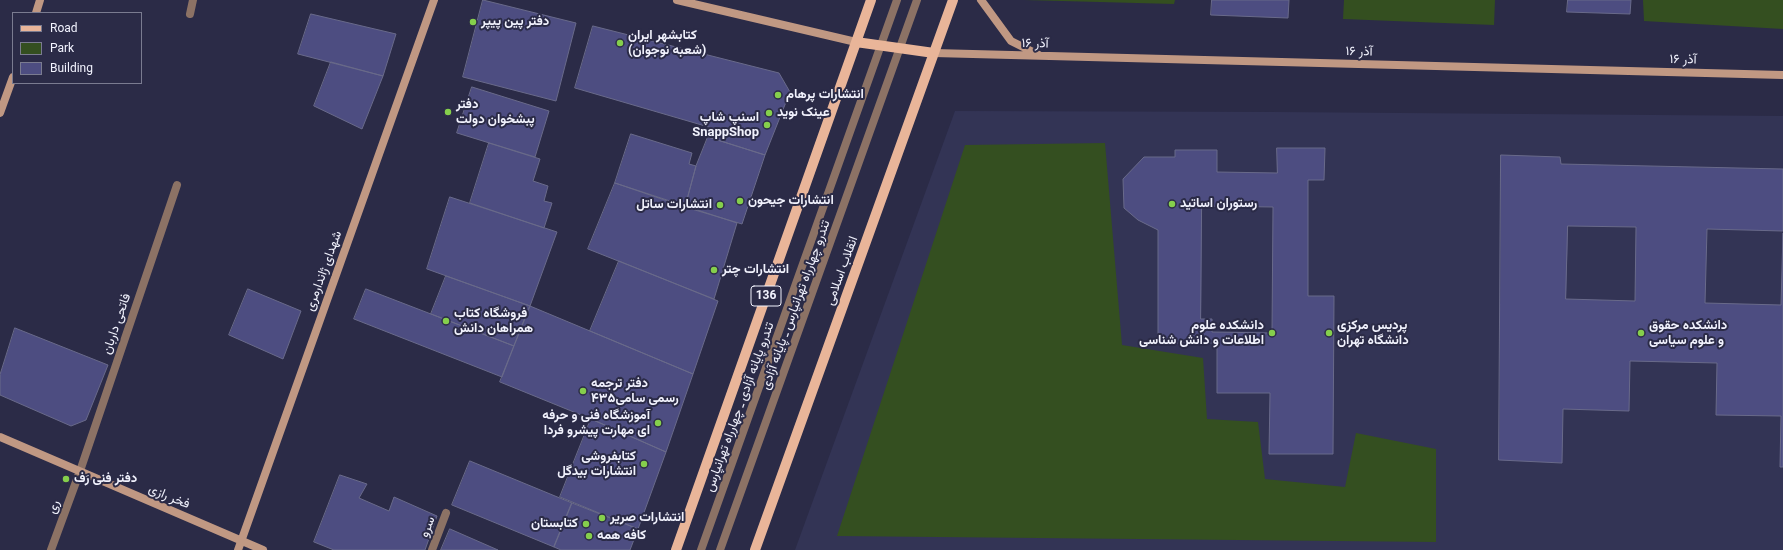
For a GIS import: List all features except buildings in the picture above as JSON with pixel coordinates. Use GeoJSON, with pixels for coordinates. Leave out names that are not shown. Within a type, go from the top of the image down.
{"type":"FeatureCollection","features":[{"type":"Feature","properties":{"kind":"main road","name":"136"},"geometry":{"type":"LineString","coordinates":[[676,550],[870,0]]}},
{"type":"Feature","properties":{"kind":"main road","name":"انقلاب اسلامی"},"geometry":{"type":"LineString","coordinates":[[755,550],[953,0]]}},
{"type":"Feature","properties":{"kind":"main road"},"geometry":{"type":"LineString","coordinates":[[856,42],[934,54]]}},
{"type":"Feature","properties":{"kind":"street"},"geometry":{"type":"LineString","coordinates":[[36,12],[40,0]]}},
{"type":"Feature","properties":{"kind":"street"},"geometry":{"type":"LineString","coordinates":[[190,14],[193,0]]}},
{"type":"Feature","properties":{"kind":"street","name":"شهدای ژاندارمری"},"geometry":{"type":"LineString","coordinates":[[238,550],[434,0]]}},
{"type":"Feature","properties":{"kind":"street"},"geometry":{"type":"LineString","coordinates":[[677,0],[856,42]]}},
{"type":"Feature","properties":{"kind":"street","name":"تندرو پایانه آزادی ـ چهارراه تهرانپارس"},"geometry":{"type":"LineString","coordinates":[[701,550],[897,0]]}},
{"type":"Feature","properties":{"kind":"street","name":"تندرو چهارراه تهرانپارس ـ پایانه آزادی"},"geometry":{"type":"LineString","coordinates":[[720,550],[918,0]]}},
{"type":"Feature","properties":{"kind":"street"},"geometry":{"type":"LineString","coordinates":[[981,0],[1011,41],[1042,56]]}},
{"type":"Feature","properties":{"kind":"street","name":"۱۶ آذر"},"geometry":{"type":"LineString","coordinates":[[934,54],[1783,75]]}},
{"type":"Feature","properties":{"kind":"street"},"geometry":{"type":"LineString","coordinates":[[0,114],[12,80]]}},
{"type":"Feature","properties":{"kind":"street","name":"فاتحی داربان"},"geometry":{"type":"LineString","coordinates":[[80,471],[177,185]]}},
{"type":"Feature","properties":{"kind":"street","name":"فخر رازی"},"geometry":{"type":"LineString","coordinates":[[0,437],[263,550]]}},
{"type":"Feature","properties":{"kind":"street","name":"ری"},"geometry":{"type":"LineString","coordinates":[[51,550],[80,471]]}},
{"type":"Feature","properties":{"kind":"street","name":"سرو"},"geometry":{"type":"LineString","coordinates":[[432,550],[446,513]]}},
{"type":"Feature","properties":{"kind":"shaded area","name":"پردیس مرکزی دانشگاه‌ تهران"},"geometry":{"type":"Polygon","coordinates":[[[955,111],[1783,116],[1783,550],[795,550],[955,111]]]}},
{"type":"Feature","properties":{"kind":"green space"},"geometry":{"type":"Polygon","coordinates":[[[1024,0],[1175,0],[1174,4],[1024,0]]]}},
{"type":"Feature","properties":{"kind":"green space"},"geometry":{"type":"Polygon","coordinates":[[[1344,0],[1495,0],[1494,25],[1343,19],[1344,0]]]}},
{"type":"Feature","properties":{"kind":"green space"},"geometry":{"type":"Polygon","coordinates":[[[1643,0],[1783,0],[1783,29],[1644,21],[1643,0]]]}},
{"type":"Feature","properties":{"kind":"green space"},"geometry":{"type":"Polygon","coordinates":[[[1105,143],[1122,345],[1203,358],[1207,419],[1258,422],[1265,479],[1345,487],[1356,433],[1436,449],[1436,542],[837,536],[965,145],[1105,143]]]}},
{"type":"Feature","properties":{"kind":"place","name":"دفتر پین پیپر"},"geometry":{"type":"Point","coordinates":[473,22]}},
{"type":"Feature","properties":{"kind":"place","name":"کتابشهر ایران (شعبه نوجوان)"},"geometry":{"type":"Point","coordinates":[620,43]}},
{"type":"Feature","properties":{"kind":"place","name":"انتشارات پرهام"},"geometry":{"type":"Point","coordinates":[778,95]}},
{"type":"Feature","properties":{"kind":"place","name":"دفتر پبشخوان دولت"},"geometry":{"type":"Point","coordinates":[448,112]}},
{"type":"Feature","properties":{"kind":"place","name":"عینک نوید"},"geometry":{"type":"Point","coordinates":[769,113]}},
{"type":"Feature","properties":{"kind":"place","name":"اسنپ شاپ SnappShop"},"geometry":{"type":"Point","coordinates":[767,125]}},
{"type":"Feature","properties":{"kind":"place","name":"انتشارات جیحون"},"geometry":{"type":"Point","coordinates":[740,201]}},
{"type":"Feature","properties":{"kind":"place","name":"رستوران اساتید"},"geometry":{"type":"Point","coordinates":[1172,204]}},
{"type":"Feature","properties":{"kind":"place","name":"انتشارات ساتل"},"geometry":{"type":"Point","coordinates":[720,205]}},
{"type":"Feature","properties":{"kind":"place","name":"انتشارات چتر"},"geometry":{"type":"Point","coordinates":[714,270]}},
{"type":"Feature","properties":{"kind":"place","name":"فروشگاه کتاب همراهان دانش"},"geometry":{"type":"Point","coordinates":[446,321]}},
{"type":"Feature","properties":{"kind":"place","name":"دانشکده علوم اطلاعات و دانش شناسی"},"geometry":{"type":"Point","coordinates":[1272,333]}},
{"type":"Feature","properties":{"kind":"place","name":"پردیس مرکزی دانشگاه‌ تهران"},"geometry":{"type":"Point","coordinates":[1329,333]}},
{"type":"Feature","properties":{"kind":"place","name":"دانشکده حقوق و علوم سیاسی"},"geometry":{"type":"Point","coordinates":[1641,333]}},
{"type":"Feature","properties":{"kind":"place","name":"دفتر ترجمه رسمی سامی۴۳۵"},"geometry":{"type":"Point","coordinates":[583,391]}},
{"type":"Feature","properties":{"kind":"place","name":"آموزشگاه فنی و حرفه ای مهارت پیشرو فردا"},"geometry":{"type":"Point","coordinates":[658,423]}},
{"type":"Feature","properties":{"kind":"place","name":"کتابفروشی انتشارات بیدگل"},"geometry":{"type":"Point","coordinates":[644,464]}},
{"type":"Feature","properties":{"kind":"place","name":"دفتر فنی رَف"},"geometry":{"type":"Point","coordinates":[66,479]}},
{"type":"Feature","properties":{"kind":"place","name":"انتشارات صریر"},"geometry":{"type":"Point","coordinates":[602,518]}},
{"type":"Feature","properties":{"kind":"place","name":"کتابستان"},"geometry":{"type":"Point","coordinates":[586,524]}},
{"type":"Feature","properties":{"kind":"place","name":"کافه همه"},"geometry":{"type":"Point","coordinates":[589,536]}}]}
